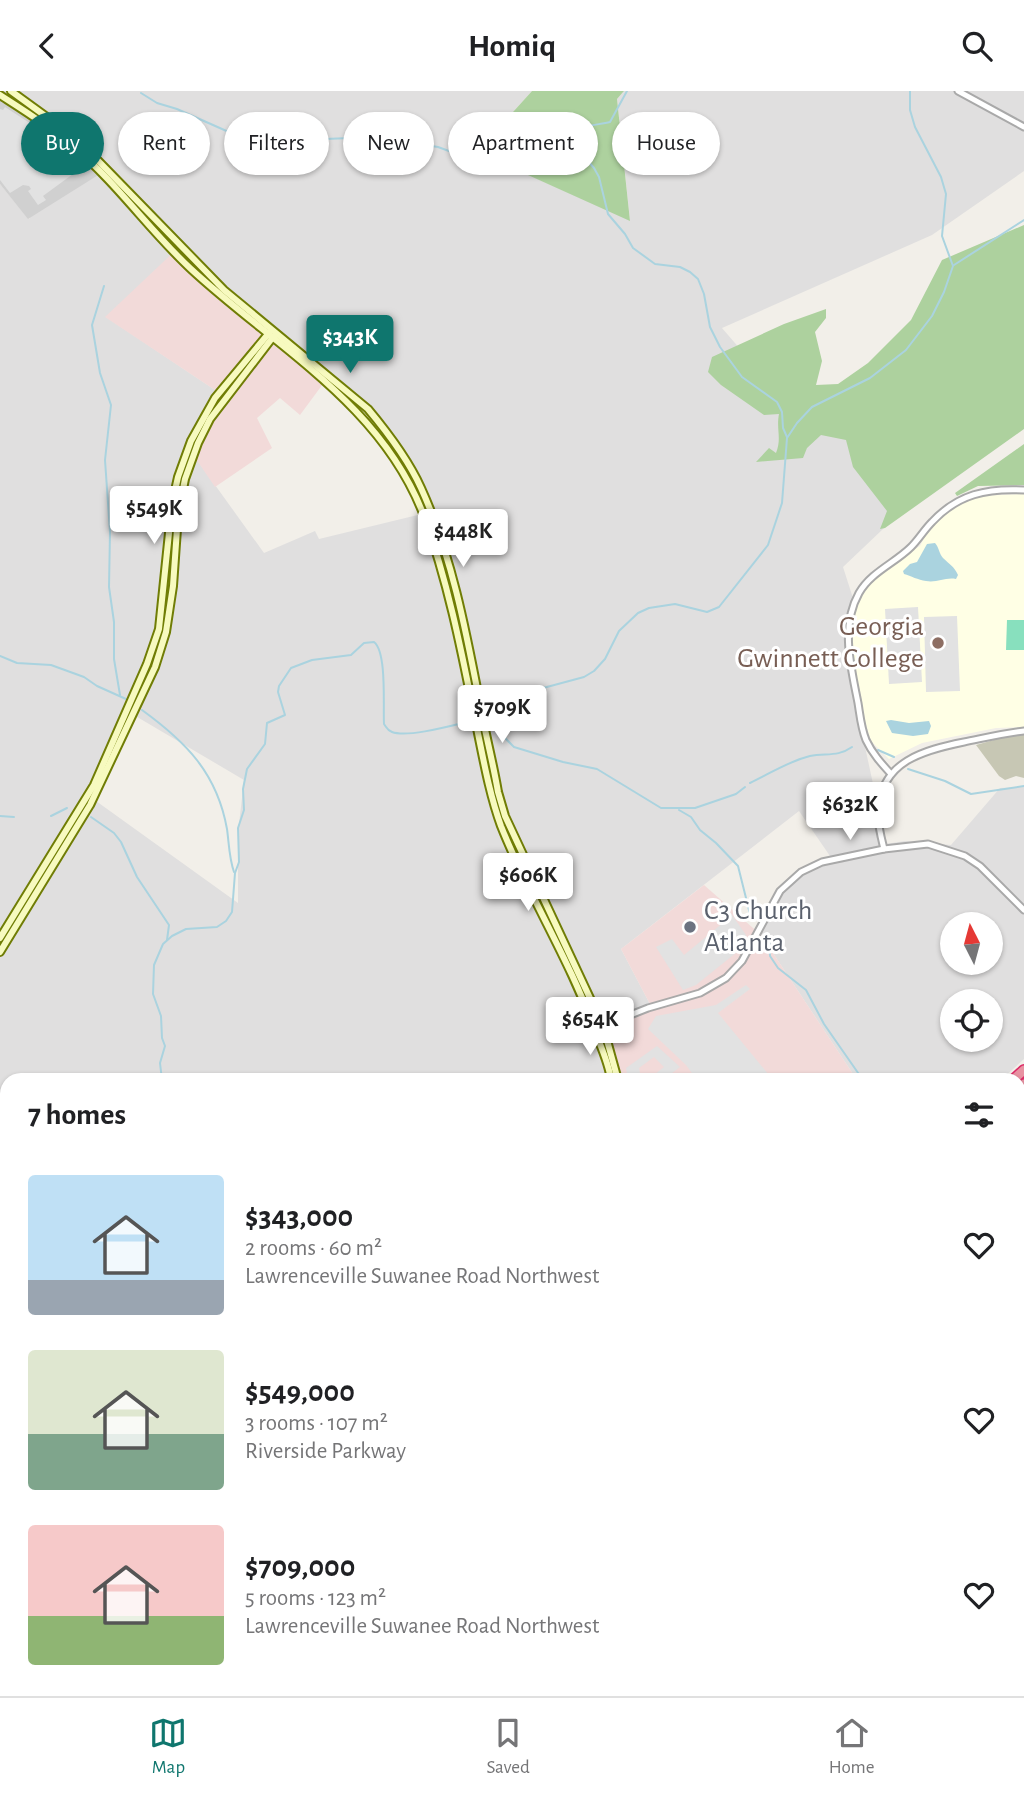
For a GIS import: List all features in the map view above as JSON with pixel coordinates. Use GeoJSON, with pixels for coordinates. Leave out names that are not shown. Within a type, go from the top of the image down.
{"type":"FeatureCollection","features":[{"type":"Feature","properties":{"kind":"main road"},"geometry":{"type":"LineString","coordinates":[[6,93],[21,98],[77,139],[224,290],[272,333],[368,409],[392,440],[420,487],[439,535],[457,596],[493,802],[513,854],[565,956],[595,1029],[609,1073]]}},
{"type":"Feature","properties":{"kind":"main road"},"geometry":{"type":"LineString","coordinates":[[6,93],[75,147],[178,257],[254,323],[272,333],[288,351],[350,403],[368,422],[394,457],[423,514],[436,552],[477,711]]}},
{"type":"Feature","properties":{"kind":"main road"},"geometry":{"type":"LineString","coordinates":[[254,323],[261,333],[259,350]]}},
{"type":"Feature","properties":{"kind":"main road"},"geometry":{"type":"LineString","coordinates":[[0,952],[90,805],[155,667],[170,608],[178,515],[185,479],[210,419],[272,333]]}},
{"type":"Feature","properties":{"kind":"main road"},"geometry":{"type":"LineString","coordinates":[[0,938],[94,785],[136,690],[159,629],[172,504],[187,450],[202,419],[215,398],[259,350],[273,345],[288,351]]}},
{"type":"Feature","properties":{"kind":"main road"},"geometry":{"type":"LineString","coordinates":[[480,726],[508,824],[603,1026],[616,1073]]}},
{"type":"Feature","properties":{"kind":"street"},"geometry":{"type":"LineString","coordinates":[[958,91],[1024,127]]}},
{"type":"Feature","properties":{"kind":"street"},"geometry":{"type":"LineString","coordinates":[[891,774],[874,756],[864,736],[852,676],[848,635],[852,610],[858,595],[869,580],[904,553],[931,522],[960,500],[985,490],[1024,489]]}},
{"type":"Feature","properties":{"kind":"street"},"geometry":{"type":"LineString","coordinates":[[884,849],[878,811],[882,794],[891,774],[907,759],[923,751],[1024,731]]}},
{"type":"Feature","properties":{"kind":"street"},"geometry":{"type":"LineString","coordinates":[[595,1029],[715,986],[726,978],[742,961],[774,900],[788,883],[818,864],[884,849],[928,844],[965,856],[980,866],[1024,910]]}},
{"type":"Feature","properties":{"kind":"shaded area"},"geometry":{"type":"Polygon","coordinates":[[[0,91],[4,91],[32,112],[21,112],[21,175],[98,175],[28,219],[0,184],[0,91]]]}},
{"type":"Feature","properties":{"kind":"shaded area"},"geometry":{"type":"Polygon","coordinates":[[[4,91],[532,91],[513,112],[448,112],[448,175],[529,175],[630,220],[625,175],[720,175],[720,112],[618,112],[617,99],[624,91],[1024,91],[1024,171],[932,235],[722,328],[797,415],[849,429],[902,511],[843,567],[886,701],[859,719],[886,844],[905,841],[951,845],[1000,788],[1024,787],[1024,1059],[1009,1073],[852,1073],[761,935],[776,895],[803,871],[830,856],[799,811],[621,949],[652,1008],[605,1049],[619,1067],[611,1073],[0,1073],[0,184],[29,219],[58,175],[104,175],[104,112],[32,112],[4,91]],[[106,317],[224,396],[192,453],[264,553],[315,531],[319,539],[430,512],[425,486],[386,433],[334,376],[264,323],[106,317]],[[127,711],[96,801],[238,903],[238,833],[244,780],[127,711]]]}},
{"type":"Feature","properties":{"kind":"shaded area"},"geometry":{"type":"Polygon","coordinates":[[[5,107],[21,117],[21,175],[72,175],[43,196],[46,200],[38,205],[28,191],[31,189],[29,186],[23,185],[10,193],[0,180],[0,109],[5,107]]]}},
{"type":"Feature","properties":{"kind":"shaded area"},"geometry":{"type":"Polygon","coordinates":[[[179,247],[264,323],[331,373],[300,415],[280,398],[257,418],[272,448],[215,487],[192,453],[224,396],[105,317],[179,247]]]}},
{"type":"Feature","properties":{"kind":"shaded area","name":"Georgia Gwinnett College"},"geometry":{"type":"Polygon","coordinates":[[[1024,494],[1024,727],[996,728],[922,743],[889,759],[871,741],[853,681],[852,605],[868,579],[920,546],[935,518],[975,496],[1024,494]]]}},
{"type":"Feature","properties":{"kind":"shaded area"},"geometry":{"type":"Polygon","coordinates":[[[918,607],[922,682],[889,684],[885,609],[918,607]]]}},
{"type":"Feature","properties":{"kind":"shaded area"},"geometry":{"type":"Polygon","coordinates":[[[957,616],[960,691],[926,692],[924,617],[957,616]]]}},
{"type":"Feature","properties":{"kind":"shaded area"},"geometry":{"type":"Polygon","coordinates":[[[1024,734],[1024,778],[1016,776],[1005,780],[976,745],[1024,734]]]}},
{"type":"Feature","properties":{"kind":"shaded area"},"geometry":{"type":"Polygon","coordinates":[[[704,885],[761,935],[852,1073],[611,1073],[619,1067],[605,1049],[596,1026],[652,1008],[621,949],[704,885]]]}},
{"type":"Feature","properties":{"kind":"shaded area"},"geometry":{"type":"Polygon","coordinates":[[[723,902],[746,935],[740,946],[742,948],[696,985],[683,990],[656,947],[672,939],[684,955],[724,922],[728,923],[718,907],[723,902]]]}},
{"type":"Feature","properties":{"kind":"shaded area"},"geometry":{"type":"Polygon","coordinates":[[[746,985],[750,989],[718,1013],[767,1073],[692,1073],[648,1029],[656,1016],[716,1005],[746,985]]]}},
{"type":"Feature","properties":{"kind":"shaded area"},"geometry":{"type":"Polygon","coordinates":[[[657,1046],[680,1067],[672,1073],[656,1073],[664,1067],[654,1057],[639,1068],[640,1073],[627,1073],[626,1068],[657,1046]]]}},
{"type":"Feature","properties":{"kind":"green space"},"geometry":{"type":"Polygon","coordinates":[[[532,91],[624,91],[617,99],[618,112],[612,112],[612,175],[625,175],[630,221],[528,175],[598,175],[598,112],[513,112],[532,91]]]}},
{"type":"Feature","properties":{"kind":"green space"},"geometry":{"type":"Polygon","coordinates":[[[1024,225],[1024,429],[880,529],[887,511],[853,467],[846,440],[821,435],[807,448],[803,458],[756,462],[769,448],[776,453],[779,443],[779,414],[764,415],[721,385],[708,372],[712,357],[784,324],[826,309],[826,318],[815,332],[822,361],[816,385],[838,384],[868,363],[911,320],[942,260],[1024,225]]]}},
{"type":"Feature","properties":{"kind":"green space"},"geometry":{"type":"Polygon","coordinates":[[[1024,444],[1024,485],[978,486],[957,496],[955,493],[1024,444]]]}},
{"type":"Feature","properties":{"kind":"green space"},"geometry":{"type":"Polygon","coordinates":[[[1007,620],[1024,620],[1024,650],[1006,650],[1007,620]]]}},
{"type":"Feature","properties":{"kind":"water"},"geometry":{"type":"Polygon","coordinates":[[[935,543],[958,575],[956,579],[930,581],[904,574],[903,571],[910,564],[917,562],[927,544],[935,543]]]}},
{"type":"Feature","properties":{"kind":"water"},"geometry":{"type":"Polygon","coordinates":[[[886,721],[909,723],[929,721],[931,726],[928,734],[913,736],[892,733],[886,721]]]}},
{"type":"Feature","properties":{"kind":"waterway"},"geometry":{"type":"LineString","coordinates":[[598,124],[610,122],[627,91]]}},
{"type":"Feature","properties":{"kind":"waterway"},"geometry":{"type":"LineString","coordinates":[[477,719],[532,691],[584,677],[594,671],[605,659],[619,631],[638,613],[649,608],[675,604],[707,612],[719,607],[768,545],[782,503],[787,438],[797,423],[812,407],[870,378],[906,350],[932,316],[953,266],[942,236],[946,194],[941,177],[915,127],[910,110],[910,91]]}},
{"type":"Feature","properties":{"kind":"waterway"},"geometry":{"type":"LineString","coordinates":[[141,93],[157,103],[265,145],[288,145],[306,135],[325,139],[375,137],[438,147],[506,172],[523,167],[552,146],[560,144],[587,160],[594,168],[599,177],[608,214],[633,248],[655,264],[680,267],[698,279],[704,294],[710,327],[720,347],[742,377],[777,402],[787,437]]}},
{"type":"Feature","properties":{"kind":"waterway"},"geometry":{"type":"LineString","coordinates":[[954,265],[1024,220]]}},
{"type":"Feature","properties":{"kind":"waterway"},"geometry":{"type":"LineString","coordinates":[[104,286],[92,325],[100,373],[111,405],[105,460],[110,532],[109,587],[114,622],[114,659],[120,695]]}},
{"type":"Feature","properties":{"kind":"waterway"},"geometry":{"type":"LineString","coordinates":[[161,1073],[160,1063],[165,1046],[161,1016],[153,994],[154,965],[163,944],[172,936],[186,929],[217,927],[226,921],[232,912],[235,873],[239,862],[238,828],[244,810],[243,789],[247,769],[265,744],[267,723],[285,715],[278,692],[291,668],[312,660],[351,655],[364,643],[374,642],[381,657],[384,724],[389,730],[399,733],[420,732],[471,721]]}},
{"type":"Feature","properties":{"kind":"waterway"},"geometry":{"type":"LineString","coordinates":[[0,656],[17,663],[51,665],[84,677],[126,699]]}},
{"type":"Feature","properties":{"kind":"waterway"},"geometry":{"type":"LineString","coordinates":[[142,710],[186,747],[207,775],[222,809],[234,872]]}},
{"type":"Feature","properties":{"kind":"waterway"},"geometry":{"type":"LineString","coordinates":[[487,717],[514,747],[597,769],[661,808],[695,808],[736,794],[745,787]]}},
{"type":"Feature","properties":{"kind":"waterway"},"geometry":{"type":"LineString","coordinates":[[750,783],[802,758],[837,753],[852,747]]}},
{"type":"Feature","properties":{"kind":"waterway"},"geometry":{"type":"LineString","coordinates":[[878,750],[894,757]]}},
{"type":"Feature","properties":{"kind":"waterway"},"geometry":{"type":"LineString","coordinates":[[908,769],[945,781],[971,794],[1024,786]]}},
{"type":"Feature","properties":{"kind":"waterway"},"geometry":{"type":"LineString","coordinates":[[51,816],[67,808]]}},
{"type":"Feature","properties":{"kind":"waterway"},"geometry":{"type":"LineString","coordinates":[[679,810],[691,817],[700,830],[738,866],[750,914]]}},
{"type":"Feature","properties":{"kind":"waterway"},"geometry":{"type":"LineString","coordinates":[[0,816],[14,817]]}},
{"type":"Feature","properties":{"kind":"waterway"},"geometry":{"type":"LineString","coordinates":[[91,817],[114,833],[121,842],[137,877],[169,925],[167,940]]}},
{"type":"Feature","properties":{"kind":"waterway"},"geometry":{"type":"LineString","coordinates":[[769,938],[770,956],[778,968],[806,990],[824,1024],[858,1073]]}},
{"type":"Feature","properties":{"kind":"place","name":"Georgia Gwinnett College"},"geometry":{"type":"Point","coordinates":[938,643]}},
{"type":"Feature","properties":{"kind":"place","name":"C3 Church Atlanta"},"geometry":{"type":"Point","coordinates":[690,927]}}]}
